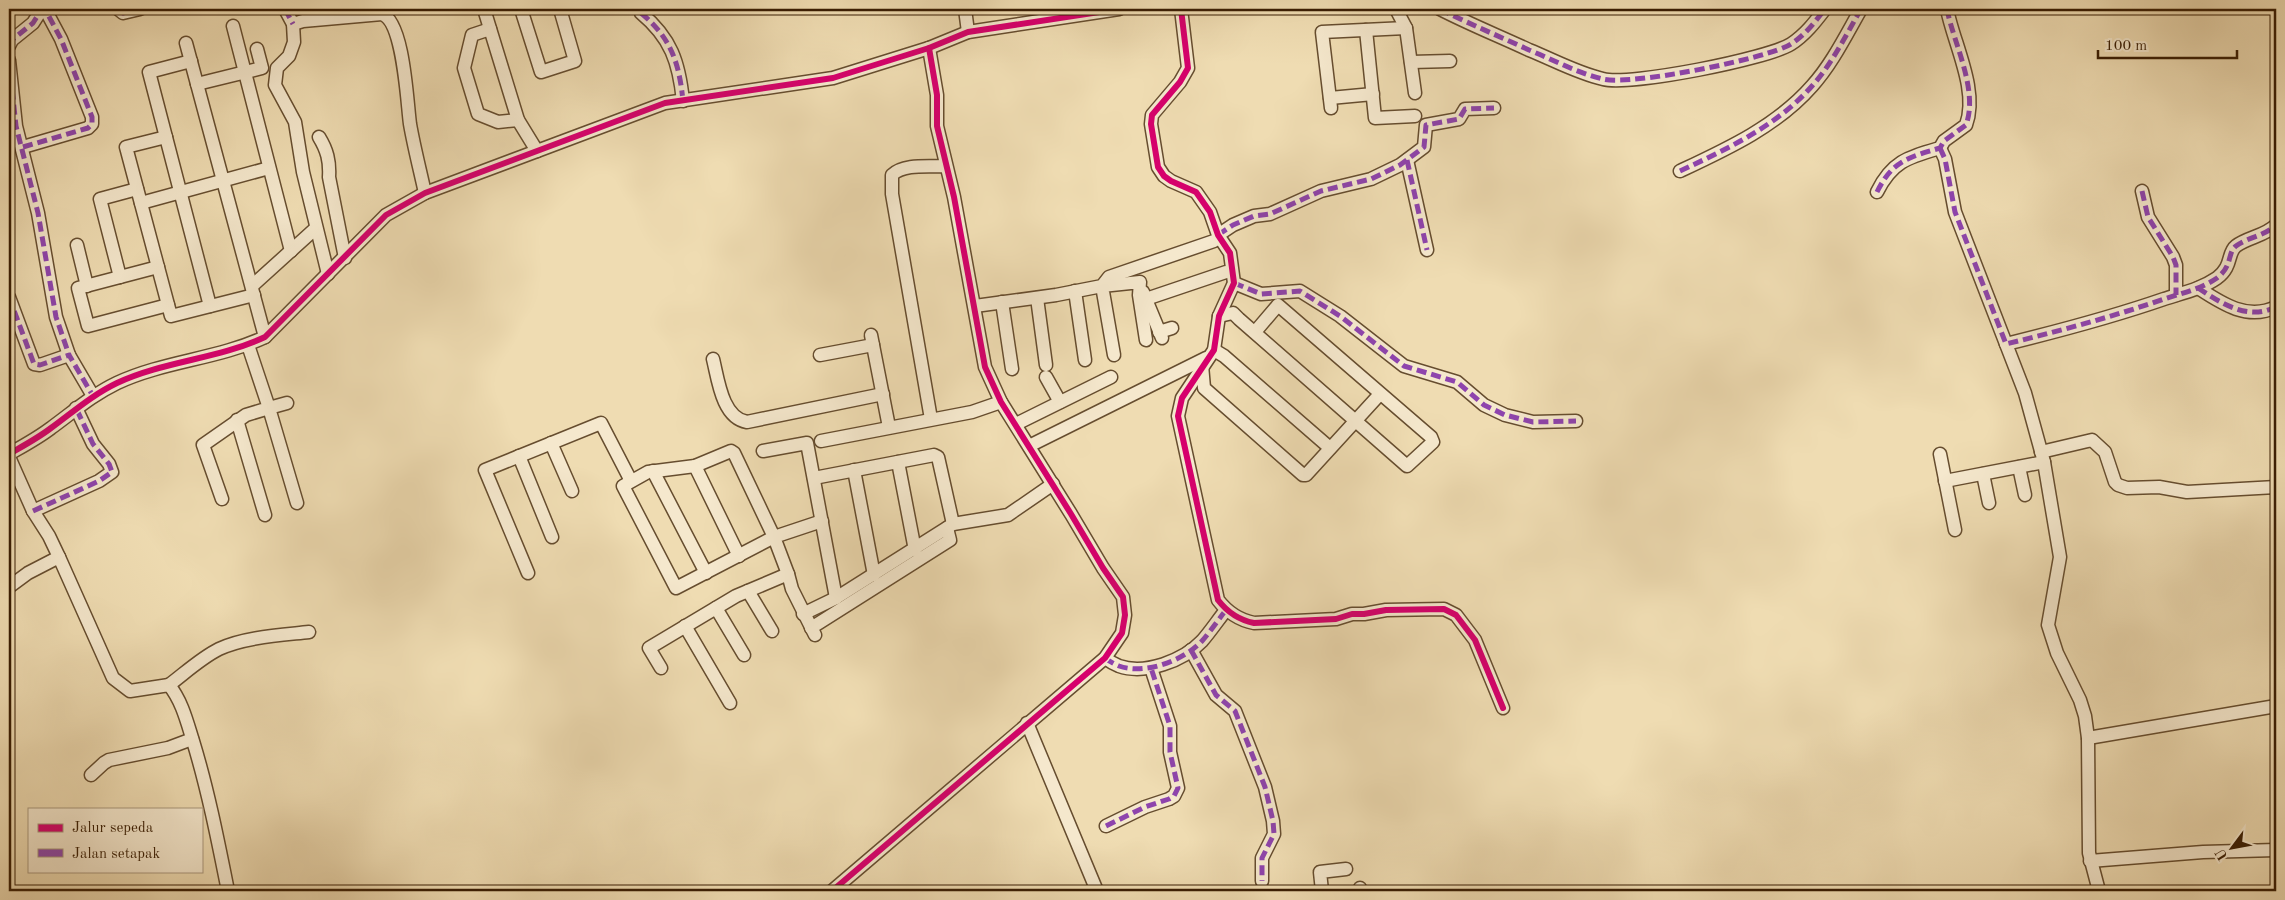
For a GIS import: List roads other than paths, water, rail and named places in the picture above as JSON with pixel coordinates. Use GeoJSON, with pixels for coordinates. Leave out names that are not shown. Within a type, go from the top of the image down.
{"type":"FeatureCollection","features":[{"type":"Feature","properties":{"kind":"street"},"geometry":{"type":"LineString","coordinates":[[9,46],[12,40],[33,23],[44,9],[62,39],[92,117],[92,124],[88,128],[23,147]]}},
{"type":"Feature","properties":{"kind":"street"},"geometry":{"type":"LineString","coordinates":[[118,9],[123,13],[140,9]]}},
{"type":"Feature","properties":{"kind":"street"},"geometry":{"type":"LineString","coordinates":[[285,9],[293,24],[294,42],[289,56],[277,68],[275,85],[294,122],[303,172],[328,274]]}},
{"type":"Feature","properties":{"kind":"street"},"geometry":{"type":"LineString","coordinates":[[484,9],[518,120],[537,151]]}},
{"type":"Feature","properties":{"kind":"street"},"geometry":{"type":"LineString","coordinates":[[521,9],[541,72],[575,61],[560,9]]}},
{"type":"Feature","properties":{"kind":"street"},"geometry":{"type":"LineString","coordinates":[[965,9],[968,32]]}},
{"type":"Feature","properties":{"kind":"street"},"geometry":{"type":"LineString","coordinates":[[309,632],[267,637],[225,646],[216,650],[169,685],[130,691],[113,678],[59,557],[34,511],[9,456],[50,429],[93,396],[118,382],[159,368],[248,345],[265,337],[386,215],[426,192],[665,104],[833,78],[929,48],[968,32],[1116,9]]}},
{"type":"Feature","properties":{"kind":"street"},"geometry":{"type":"LineString","coordinates":[[1181,9],[1188,68],[1180,82],[1152,115],[1151,124],[1158,168],[1164,176],[1196,192],[1210,212],[1216,238],[1230,253],[1234,283],[1218,316],[1204,388],[1303,475],[1306,475],[1380,394]]}},
{"type":"Feature","properties":{"kind":"street"},"geometry":{"type":"LineString","coordinates":[[1396,9],[1406,28],[1416,93]]}},
{"type":"Feature","properties":{"kind":"street"},"geometry":{"type":"LineString","coordinates":[[1440,9],[1567,67],[1604,80],[1625,81],[1749,58],[1774,51],[1790,44],[1804,34],[1825,9]]}},
{"type":"Feature","properties":{"kind":"street"},"geometry":{"type":"LineString","coordinates":[[1680,171],[1764,127],[1796,102],[1813,85],[1828,64],[1861,9]]}},
{"type":"Feature","properties":{"kind":"street"},"geometry":{"type":"LineString","coordinates":[[1877,192],[1884,178],[1901,160],[1940,148],[1944,141],[1966,124],[1968,91],[1964,64],[1947,9]]}},
{"type":"Feature","properties":{"kind":"street"},"geometry":{"type":"LineString","coordinates":[[641,13],[657,26],[668,43],[680,77],[683,100]]}},
{"type":"Feature","properties":{"kind":"street"},"geometry":{"type":"LineString","coordinates":[[293,24],[303,21],[382,14],[387,16],[398,41],[404,64],[411,126],[426,192]]}},
{"type":"Feature","properties":{"kind":"street"},"geometry":{"type":"LineString","coordinates":[[232,26],[291,251]]}},
{"type":"Feature","properties":{"kind":"street"},"geometry":{"type":"LineString","coordinates":[[1373,94],[1330,103],[1322,32],[1406,28]]}},
{"type":"Feature","properties":{"kind":"street"},"geometry":{"type":"LineString","coordinates":[[490,29],[472,35],[464,68],[478,114],[498,122],[518,120]]}},
{"type":"Feature","properties":{"kind":"street"},"geometry":{"type":"LineString","coordinates":[[1366,30],[1375,118],[1416,116]]}},
{"type":"Feature","properties":{"kind":"street"},"geometry":{"type":"LineString","coordinates":[[186,43],[265,337]]}},
{"type":"Feature","properties":{"kind":"street"},"geometry":{"type":"LineString","coordinates":[[832,891],[1105,658],[1122,633],[1125,616],[1123,597],[1103,568],[1001,402],[986,367],[954,197],[945,166],[937,126],[937,95],[929,48]]}},
{"type":"Feature","properties":{"kind":"street"},"geometry":{"type":"LineString","coordinates":[[197,84],[262,68],[257,49]]}},
{"type":"Feature","properties":{"kind":"street"},"geometry":{"type":"LineString","coordinates":[[9,60],[16,126],[23,147],[38,213],[56,317],[69,355],[93,396]]}},
{"type":"Feature","properties":{"kind":"street"},"geometry":{"type":"LineString","coordinates":[[1411,62],[1450,60]]}},
{"type":"Feature","properties":{"kind":"street"},"geometry":{"type":"LineString","coordinates":[[191,61],[149,72],[210,306]]}},
{"type":"Feature","properties":{"kind":"street"},"geometry":{"type":"LineString","coordinates":[[1114,354],[1102,286],[1109,277],[1216,238],[1232,225],[1254,216],[1270,214],[1321,191],[1371,179],[1407,160],[1424,147],[1426,124],[1459,119],[1465,110],[1494,108]]}},
{"type":"Feature","properties":{"kind":"street"},"geometry":{"type":"LineString","coordinates":[[319,136],[326,149],[330,164],[330,177],[345,258]]}},
{"type":"Feature","properties":{"kind":"street"},"geometry":{"type":"LineString","coordinates":[[166,137],[126,147],[171,316],[210,306],[253,290],[316,228]]}},
{"type":"Feature","properties":{"kind":"street"},"geometry":{"type":"LineString","coordinates":[[1940,148],[1945,159],[1955,212],[2032,413],[2043,457],[2060,557],[2048,625],[2057,653],[2080,700],[2088,738],[2090,861],[2099,891]]}},
{"type":"Feature","properties":{"kind":"street"},"geometry":{"type":"LineString","coordinates":[[1407,160],[1427,250]]}},
{"type":"Feature","properties":{"kind":"street"},"geometry":{"type":"LineString","coordinates":[[931,419],[892,194],[892,175],[896,171],[914,167],[945,166]]}},
{"type":"Feature","properties":{"kind":"street"},"geometry":{"type":"LineString","coordinates":[[141,203],[269,168]]}},
{"type":"Feature","properties":{"kind":"street"},"geometry":{"type":"LineString","coordinates":[[120,277],[100,199],[137,189]]}},
{"type":"Feature","properties":{"kind":"street"},"geometry":{"type":"LineString","coordinates":[[2142,190],[2148,217],[2174,257],[2176,265],[2176,295]]}},
{"type":"Feature","properties":{"kind":"street"},"geometry":{"type":"LineString","coordinates":[[2006,344],[2134,310],[2198,288],[2226,270],[2232,251],[2236,246],[2261,236],[2276,225]]}},
{"type":"Feature","properties":{"kind":"street"},"geometry":{"type":"LineString","coordinates":[[76,245],[87,286]]}},
{"type":"Feature","properties":{"kind":"street"},"geometry":{"type":"LineString","coordinates":[[158,267],[78,288],[88,326],[168,305]]}},
{"type":"Feature","properties":{"kind":"street"},"geometry":{"type":"LineString","coordinates":[[1134,269],[1160,335],[1172,328]]}},
{"type":"Feature","properties":{"kind":"street"},"geometry":{"type":"LineString","coordinates":[[1146,299],[1226,272]]}},
{"type":"Feature","properties":{"kind":"street"},"geometry":{"type":"LineString","coordinates":[[975,306],[1037,298],[1102,286],[1140,282]]}},
{"type":"Feature","properties":{"kind":"street"},"geometry":{"type":"LineString","coordinates":[[1140,282],[1139,295],[1146,340]]}},
{"type":"Feature","properties":{"kind":"street"},"geometry":{"type":"LineString","coordinates":[[1234,283],[1261,294],[1300,291],[1340,316],[1404,366],[1457,382],[1484,405],[1505,415],[1532,422],[1576,421]]}},
{"type":"Feature","properties":{"kind":"street"},"geometry":{"type":"LineString","coordinates":[[2198,288],[2224,305],[2237,310],[2261,312],[2276,307]]}},
{"type":"Feature","properties":{"kind":"street"},"geometry":{"type":"LineString","coordinates":[[1074,291],[1085,360]]}},
{"type":"Feature","properties":{"kind":"street"},"geometry":{"type":"LineString","coordinates":[[9,297],[34,364],[40,365],[69,355]]}},
{"type":"Feature","properties":{"kind":"street"},"geometry":{"type":"LineString","coordinates":[[1037,298],[1046,371],[1060,402]]}},
{"type":"Feature","properties":{"kind":"street"},"geometry":{"type":"LineString","coordinates":[[1002,302],[1012,369]]}},
{"type":"Feature","properties":{"kind":"street"},"geometry":{"type":"LineString","coordinates":[[1218,316],[1233,313],[1407,466],[1433,442],[1431,437],[1278,305],[1255,332]]}},
{"type":"Feature","properties":{"kind":"street"},"geometry":{"type":"LineString","coordinates":[[820,355],[872,340],[889,427]]}},
{"type":"Feature","properties":{"kind":"street"},"geometry":{"type":"LineString","coordinates":[[248,345],[297,503]]}},
{"type":"Feature","properties":{"kind":"street"},"geometry":{"type":"LineString","coordinates":[[1029,446],[1209,357],[1224,356],[1330,448]]}},
{"type":"Feature","properties":{"kind":"street"},"geometry":{"type":"LineString","coordinates":[[1209,357],[1182,398],[1178,416],[1218,600],[1226,610],[1243,621],[1254,623],[1336,619],[1352,614],[1386,610],[1444,609],[1459,619],[1475,640],[1503,708]]}},
{"type":"Feature","properties":{"kind":"street"},"geometry":{"type":"LineString","coordinates":[[713,359],[725,403],[733,416],[742,421],[747,422],[883,394]]}},
{"type":"Feature","properties":{"kind":"street"},"geometry":{"type":"LineString","coordinates":[[1016,424],[1112,377]]}},
{"type":"Feature","properties":{"kind":"street"},"geometry":{"type":"LineString","coordinates":[[821,441],[972,412],[1001,402]]}},
{"type":"Feature","properties":{"kind":"street"},"geometry":{"type":"LineString","coordinates":[[222,500],[203,445],[237,420],[287,403]]}},
{"type":"Feature","properties":{"kind":"street"},"geometry":{"type":"LineString","coordinates":[[34,511],[99,481],[112,472],[109,464],[92,444],[76,408]]}},
{"type":"Feature","properties":{"kind":"street"},"geometry":{"type":"LineString","coordinates":[[237,420],[265,515]]}},
{"type":"Feature","properties":{"kind":"street"},"geometry":{"type":"LineString","coordinates":[[528,573],[485,470],[601,423],[630,481]]}},
{"type":"Feature","properties":{"kind":"street"},"geometry":{"type":"LineString","coordinates":[[1945,481],[2019,466],[2092,440],[2105,452],[2118,486],[2127,488],[2160,487],[2186,492],[2276,486]]}},
{"type":"Feature","properties":{"kind":"street"},"geometry":{"type":"LineString","coordinates":[[551,443],[572,490]]}},
{"type":"Feature","properties":{"kind":"street"},"geometry":{"type":"LineString","coordinates":[[763,451],[807,443],[836,598]]}},
{"type":"Feature","properties":{"kind":"street"},"geometry":{"type":"LineString","coordinates":[[822,521],[774,537],[677,588],[674,587],[623,490],[623,486],[653,471],[695,466],[729,451],[734,453],[774,537],[792,589],[813,632],[937,542],[950,526],[1008,515],[1053,484]]}},
{"type":"Feature","properties":{"kind":"street"},"geometry":{"type":"LineString","coordinates":[[1940,454],[1955,530]]}},
{"type":"Feature","properties":{"kind":"street"},"geometry":{"type":"LineString","coordinates":[[814,478],[934,455],[938,457],[950,526]]}},
{"type":"Feature","properties":{"kind":"street"},"geometry":{"type":"LineString","coordinates":[[520,456],[552,537]]}},
{"type":"Feature","properties":{"kind":"street"},"geometry":{"type":"LineString","coordinates":[[898,462],[915,550]]}},
{"type":"Feature","properties":{"kind":"street"},"geometry":{"type":"LineString","coordinates":[[695,466],[739,556]]}},
{"type":"Feature","properties":{"kind":"street"},"geometry":{"type":"LineString","coordinates":[[2019,466],[2025,495]]}},
{"type":"Feature","properties":{"kind":"street"},"geometry":{"type":"LineString","coordinates":[[854,470],[874,575]]}},
{"type":"Feature","properties":{"kind":"street"},"geometry":{"type":"LineString","coordinates":[[653,471],[706,573]]}},
{"type":"Feature","properties":{"kind":"street"},"geometry":{"type":"LineString","coordinates":[[1983,474],[1989,503]]}},
{"type":"Feature","properties":{"kind":"street"},"geometry":{"type":"LineString","coordinates":[[803,614],[836,598],[915,550],[937,542]]}},
{"type":"Feature","properties":{"kind":"street"},"geometry":{"type":"LineString","coordinates":[[9,587],[28,573],[59,557]]}},
{"type":"Feature","properties":{"kind":"street"},"geometry":{"type":"LineString","coordinates":[[661,668],[649,648],[748,590],[788,574]]}},
{"type":"Feature","properties":{"kind":"street"},"geometry":{"type":"LineString","coordinates":[[748,590],[772,631]]}},
{"type":"Feature","properties":{"kind":"street"},"geometry":{"type":"LineString","coordinates":[[716,608],[744,655]]}},
{"type":"Feature","properties":{"kind":"street"},"geometry":{"type":"LineString","coordinates":[[1105,658],[1118,666],[1151,668],[1191,650],[1202,641],[1226,610]]}},
{"type":"Feature","properties":{"kind":"street"},"geometry":{"type":"LineString","coordinates":[[685,626],[730,703]]}},
{"type":"Feature","properties":{"kind":"street"},"geometry":{"type":"LineString","coordinates":[[1191,650],[1216,695],[1235,711],[1265,787],[1274,834],[1262,858],[1262,881]]}},
{"type":"Feature","properties":{"kind":"street"},"geometry":{"type":"LineString","coordinates":[[1106,826],[1145,807],[1169,799],[1174,796],[1178,788],[1170,752],[1170,726],[1151,668]]}},
{"type":"Feature","properties":{"kind":"street"},"geometry":{"type":"LineString","coordinates":[[169,685],[182,706],[192,739],[209,801],[228,891]]}},
{"type":"Feature","properties":{"kind":"street"},"geometry":{"type":"LineString","coordinates":[[2088,738],[2276,706]]}},
{"type":"Feature","properties":{"kind":"street"},"geometry":{"type":"LineString","coordinates":[[1027,723],[1097,891]]}},
{"type":"Feature","properties":{"kind":"street"},"geometry":{"type":"LineString","coordinates":[[91,775],[98,767],[109,760],[168,748],[192,739]]}},
{"type":"Feature","properties":{"kind":"street"},"geometry":{"type":"LineString","coordinates":[[2090,861],[2203,852],[2276,850]]}},
{"type":"Feature","properties":{"kind":"street"},"geometry":{"type":"LineString","coordinates":[[1322,891],[1320,872],[1346,869]]}}]}
